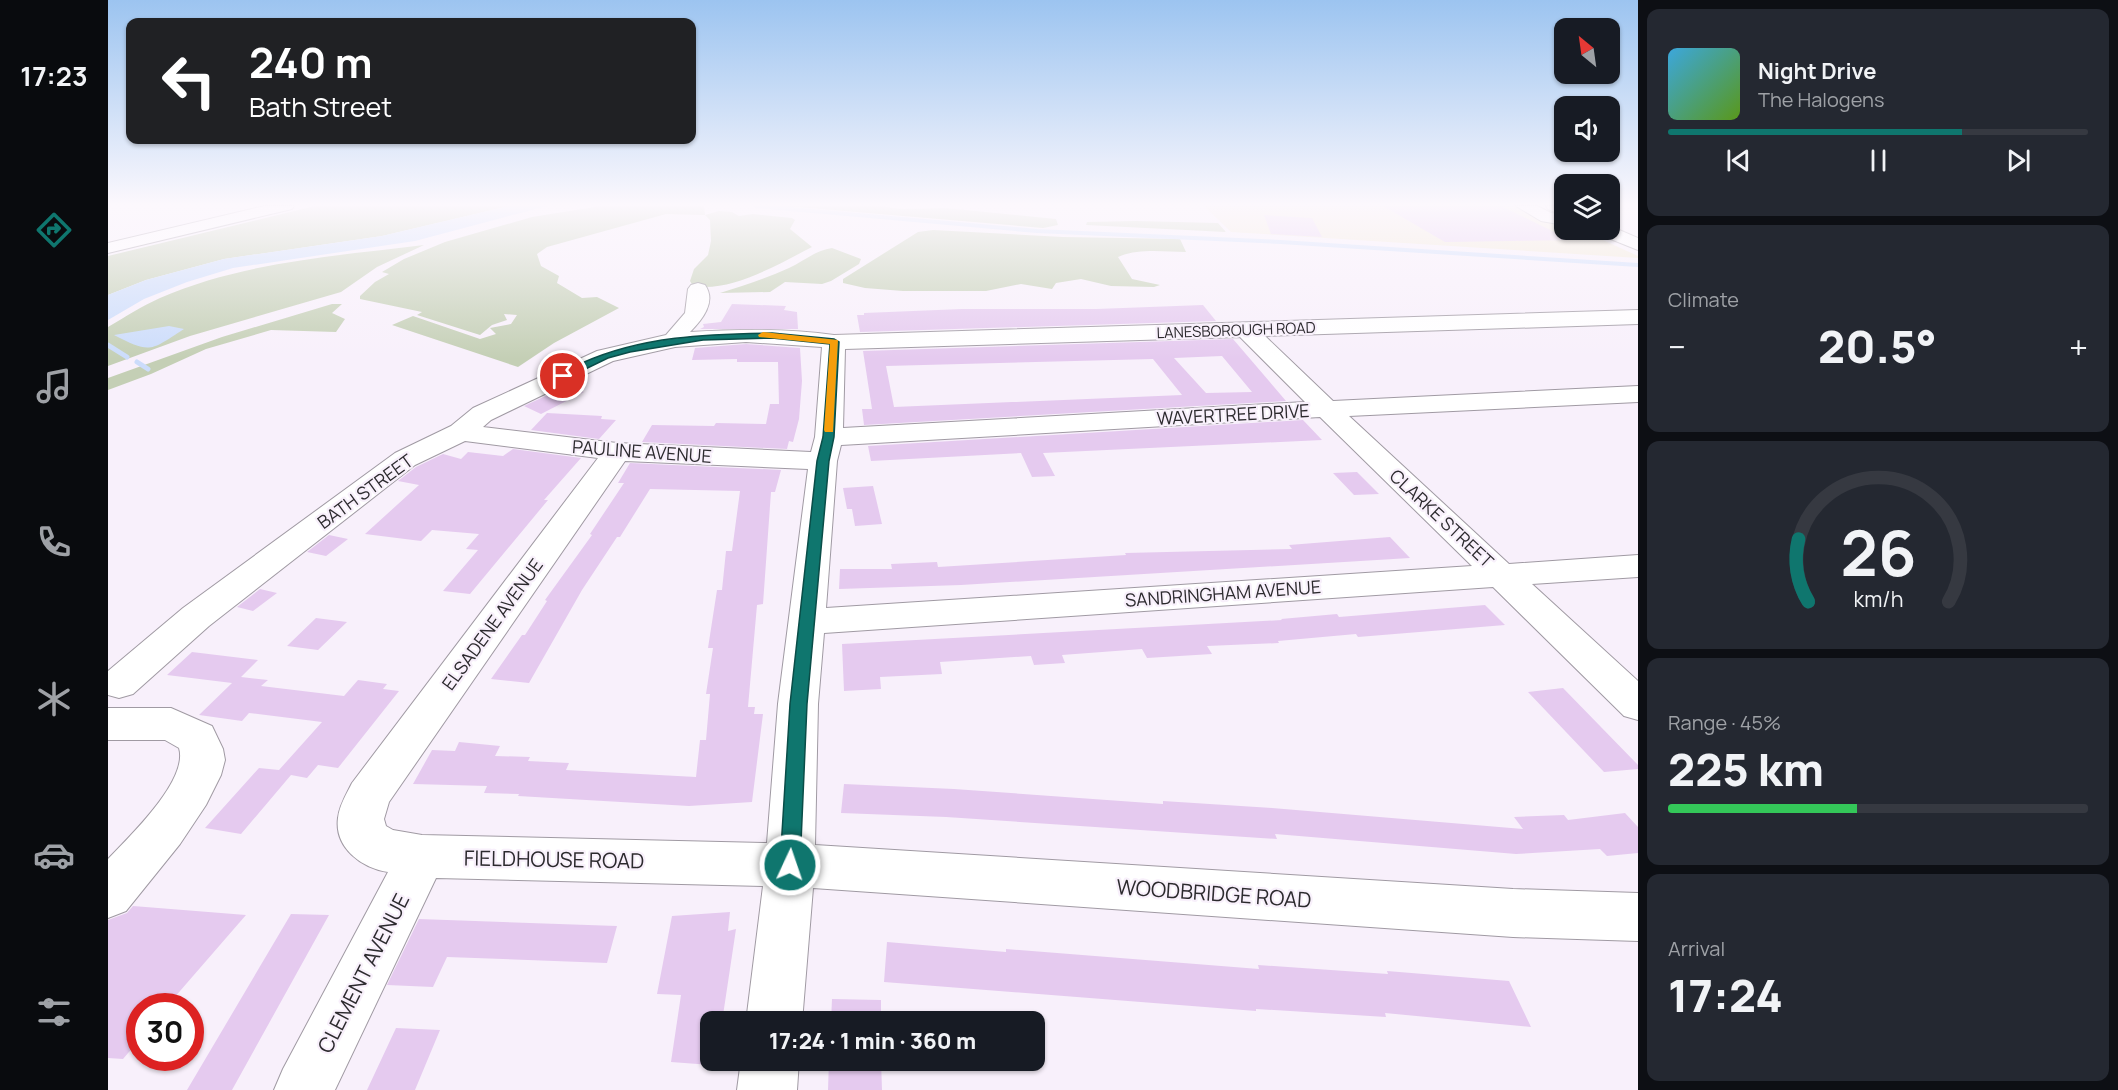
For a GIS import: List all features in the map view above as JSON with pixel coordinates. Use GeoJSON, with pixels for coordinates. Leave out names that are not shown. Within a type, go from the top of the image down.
{"type":"FeatureCollection","features":[{"type":"Feature","properties":{"kind":"main road"},"geometry":{"type":"LineString","coordinates":[[675,340],[678,333],[696,316],[699,302],[698,289]]}},
{"type":"Feature","properties":{"kind":"main road","name":"LANESBOROUGH ROAD"},"geometry":{"type":"LineString","coordinates":[[834,342],[1635,319]]}},
{"type":"Feature","properties":{"kind":"main road","name":"CLARKE STREET"},"geometry":{"type":"LineString","coordinates":[[1246,330],[1324,409],[1502,574],[1638,705]]}},
{"type":"Feature","properties":{"kind":"main road","name":"BATH STREET"},"geometry":{"type":"LineString","coordinates":[[108,896],[179,808],[198,780],[204,758],[197,738],[171,724],[113,704],[196,617],[405,459],[461,432],[482,414],[605,356],[675,340],[746,335],[800,337],[834,342]]}},
{"type":"Feature","properties":{"kind":"main road"},"geometry":{"type":"LineString","coordinates":[[775,1011],[790,865],[798,704],[826,449],[834,342]]}},
{"type":"Feature","properties":{"kind":"main road","name":"WAVERTREE DRIVE"},"geometry":{"type":"LineString","coordinates":[[826,449],[1324,409],[1638,394]]}},
{"type":"Feature","properties":{"kind":"main road","name":"PAULINE AVENUE"},"geometry":{"type":"LineString","coordinates":[[461,432],[617,452],[826,449]]}},
{"type":"Feature","properties":{"kind":"main road","name":"ELSADENE AVENUE"},"geometry":{"type":"LineString","coordinates":[[368,796],[617,452]]}},
{"type":"Feature","properties":{"kind":"main road","name":"SANDRINGHAM AVENUE"},"geometry":{"type":"LineString","coordinates":[[808,622],[1638,566]]}},
{"type":"Feature","properties":{"kind":"main road","name":"FIELDHOUSE ROAD"},"geometry":{"type":"LineString","coordinates":[[368,796],[360,819],[364,837],[383,850],[422,856],[790,865]]}},
{"type":"Feature","properties":{"kind":"main road","name":"CLEMENT AVENUE"},"geometry":{"type":"LineString","coordinates":[[304,1090],[422,856]]}},
{"type":"Feature","properties":{"kind":"main road","name":"WOODBRIDGE ROAD"},"geometry":{"type":"LineString","coordinates":[[790,865],[1513,913],[1638,917]]}},
{"type":"Feature","properties":{"kind":"main road"},"geometry":{"type":"LineString","coordinates":[[767,1090],[769,1071]]}},
{"type":"Feature","properties":{"kind":"green space"},"geometry":{"type":"Polygon","coordinates":[[[108,257],[239,257],[146,280],[108,295],[108,257]]]}},
{"type":"Feature","properties":{"kind":"green space"},"geometry":{"type":"Polygon","coordinates":[[[323,257],[399,257],[377,267],[341,292],[190,336],[108,366],[108,327],[153,301],[223,276],[323,257]]]}},
{"type":"Feature","properties":{"kind":"green space"},"geometry":{"type":"Polygon","coordinates":[[[409,257],[538,257],[541,266],[559,276],[557,283],[582,298],[597,297],[619,308],[554,343],[518,367],[392,325],[413,316],[480,339],[496,334],[490,328],[511,324],[517,315],[504,314],[507,320],[492,325],[480,335],[417,315],[422,312],[360,299],[360,296],[375,282],[389,274],[382,272],[409,257]]]}},
{"type":"Feature","properties":{"kind":"green space"},"geometry":{"type":"Polygon","coordinates":[[[706,257],[793,257],[754,276],[707,287],[693,286],[690,281],[694,269],[706,257]]]}},
{"type":"Feature","properties":{"kind":"green space"},"geometry":{"type":"Polygon","coordinates":[[[808,257],[855,257],[861,259],[859,264],[822,284],[785,282],[770,292],[720,293],[746,285],[789,268],[808,257]]]}},
{"type":"Feature","properties":{"kind":"green space"},"geometry":{"type":"Polygon","coordinates":[[[878,257],[1118,257],[1132,279],[1160,285],[1154,287],[1111,286],[1081,279],[1056,283],[1052,289],[1021,284],[986,291],[903,291],[865,288],[843,283],[843,279],[878,257]]]}},
{"type":"Feature","properties":{"kind":"green space"},"geometry":{"type":"Polygon","coordinates":[[[332,304],[342,304],[332,313],[345,319],[336,332],[271,330],[206,349],[151,374],[108,390],[108,378],[222,337],[332,304]]]}},
{"type":"Feature","properties":{"kind":"water"},"geometry":{"type":"Polygon","coordinates":[[[308,257],[233,268],[187,282],[144,299],[108,320],[108,295],[146,280],[224,259],[308,257]]]}},
{"type":"Feature","properties":{"kind":"water"},"geometry":{"type":"Polygon","coordinates":[[[169,326],[184,329],[157,346],[143,347],[114,335],[169,326]]]}},
{"type":"Feature","properties":{"kind":"building"},"geometry":{"type":"Polygon","coordinates":[[[732,304],[786,306],[784,310],[797,312],[798,329],[700,329],[704,327],[703,324],[721,322],[732,304]]]}},
{"type":"Feature","properties":{"kind":"building"},"geometry":{"type":"Polygon","coordinates":[[[1203,305],[1216,321],[860,332],[857,315],[962,309],[1096,309],[1203,305]]]}},
{"type":"Feature","properties":{"kind":"building"},"geometry":{"type":"Polygon","coordinates":[[[1233,339],[1286,401],[864,425],[862,409],[872,409],[863,351],[1233,339]],[[1222,356],[1174,358],[1206,393],[1252,392],[1222,356]],[[1153,359],[886,366],[894,407],[1182,395],[1153,359]]]}},
{"type":"Feature","properties":{"kind":"building"},"geometry":{"type":"Polygon","coordinates":[[[746,344],[800,348],[802,381],[799,419],[793,442],[789,441],[787,449],[642,442],[652,425],[766,424],[770,404],[779,404],[778,362],[737,362],[737,359],[692,360],[695,348],[746,344]]]}},
{"type":"Feature","properties":{"kind":"building"},"geometry":{"type":"Polygon","coordinates":[[[567,386],[584,392],[541,414],[524,406],[567,386]]]}},
{"type":"Feature","properties":{"kind":"building"},"geometry":{"type":"Polygon","coordinates":[[[547,413],[602,416],[601,419],[616,420],[599,439],[531,430],[547,413]]]}},
{"type":"Feature","properties":{"kind":"building"},"geometry":{"type":"Polygon","coordinates":[[[1303,420],[1322,440],[1043,453],[1055,476],[1032,477],[1021,453],[871,461],[868,446],[1303,420]]]}},
{"type":"Feature","properties":{"kind":"building"},"geometry":{"type":"Polygon","coordinates":[[[513,449],[581,458],[544,500],[548,500],[470,594],[443,591],[478,550],[466,549],[479,534],[432,530],[421,541],[365,534],[419,485],[398,481],[416,467],[443,454],[461,459],[468,452],[503,456],[513,449]]]}},
{"type":"Feature","properties":{"kind":"building"},"geometry":{"type":"Polygon","coordinates":[[[630,463],[781,470],[775,492],[771,492],[763,604],[757,605],[748,707],[755,707],[754,714],[763,714],[752,802],[689,806],[484,793],[487,786],[413,784],[432,750],[455,751],[459,742],[500,746],[495,756],[530,757],[528,761],[569,763],[566,770],[696,777],[700,740],[706,740],[710,694],[706,694],[713,648],[708,648],[717,590],[722,590],[726,551],[732,551],[740,491],[650,489],[620,537],[617,537],[582,590],[529,683],[491,679],[522,635],[525,635],[547,601],[545,600],[592,535],[590,534],[624,483],[618,483],[630,463]]]}},
{"type":"Feature","properties":{"kind":"building"},"geometry":{"type":"Polygon","coordinates":[[[1357,472],[1379,494],[1354,495],[1333,473],[1357,472]]]}},
{"type":"Feature","properties":{"kind":"building"},"geometry":{"type":"Polygon","coordinates":[[[873,486],[882,524],[855,526],[852,509],[847,509],[843,488],[873,486]]]}},
{"type":"Feature","properties":{"kind":"building"},"geometry":{"type":"Polygon","coordinates":[[[329,535],[348,539],[326,556],[307,552],[329,535]]]}},
{"type":"Feature","properties":{"kind":"building"},"geometry":{"type":"Polygon","coordinates":[[[1390,537],[1410,558],[961,585],[839,589],[840,569],[892,569],[891,564],[937,562],[938,567],[1126,555],[1125,553],[1292,549],[1289,545],[1390,537]]]}},
{"type":"Feature","properties":{"kind":"building"},"geometry":{"type":"Polygon","coordinates":[[[260,589],[277,593],[253,611],[237,607],[260,589]]]}},
{"type":"Feature","properties":{"kind":"building"},"geometry":{"type":"Polygon","coordinates":[[[1485,605],[1505,625],[1358,637],[1356,634],[1278,641],[1279,643],[1207,646],[1212,654],[1147,658],[1142,649],[1062,655],[1065,663],[1034,665],[1031,656],[940,662],[942,674],[880,677],[881,689],[844,691],[842,644],[1282,620],[1337,614],[1339,617],[1485,605]]]}},
{"type":"Feature","properties":{"kind":"building"},"geometry":{"type":"Polygon","coordinates":[[[316,618],[347,622],[318,650],[287,646],[316,618]]]}},
{"type":"Feature","properties":{"kind":"building"},"geometry":{"type":"Polygon","coordinates":[[[192,652],[258,660],[241,677],[268,680],[261,686],[344,696],[358,680],[387,684],[383,689],[399,691],[338,768],[318,765],[307,778],[291,775],[241,834],[205,828],[259,768],[279,770],[322,722],[249,713],[242,721],[199,715],[232,683],[167,675],[192,652]]]}},
{"type":"Feature","properties":{"kind":"building"},"geometry":{"type":"Polygon","coordinates":[[[1563,688],[1638,765],[1638,769],[1604,772],[1528,692],[1563,688]]]}},
{"type":"Feature","properties":{"kind":"building"},"geometry":{"type":"Polygon","coordinates":[[[844,784],[954,789],[1163,804],[1163,801],[1272,808],[1523,829],[1514,817],[1564,815],[1568,820],[1625,813],[1638,827],[1638,853],[1607,856],[1600,849],[1516,854],[1275,834],[1277,839],[946,817],[841,813],[844,784]]]}},
{"type":"Feature","properties":{"kind":"building"},"geometry":{"type":"Polygon","coordinates":[[[133,906],[246,915],[178,993],[126,993],[126,1055],[123,1059],[108,1058],[108,920],[127,913],[133,906]]]}},
{"type":"Feature","properties":{"kind":"building"},"geometry":{"type":"Polygon","coordinates":[[[730,912],[728,931],[736,929],[724,1011],[700,1011],[700,1064],[671,1062],[681,995],[657,994],[672,916],[730,912]]]}},
{"type":"Feature","properties":{"kind":"building"},"geometry":{"type":"Polygon","coordinates":[[[291,914],[329,915],[232,1090],[187,1090],[198,1071],[204,1071],[204,1061],[291,914]]]}},
{"type":"Feature","properties":{"kind":"building"},"geometry":{"type":"Polygon","coordinates":[[[419,919],[617,926],[607,963],[447,957],[433,987],[387,985],[419,919]]]}},
{"type":"Feature","properties":{"kind":"building"},"geometry":{"type":"Polygon","coordinates":[[[887,942],[1259,969],[1258,965],[1388,974],[1387,971],[1509,981],[1531,1027],[1385,1013],[1386,1017],[1256,1009],[1256,1011],[884,982],[887,942]]]}},
{"type":"Feature","properties":{"kind":"building"},"geometry":{"type":"Polygon","coordinates":[[[832,999],[881,1000],[881,1011],[831,1011],[832,999]]]}},
{"type":"Feature","properties":{"kind":"building"},"geometry":{"type":"Polygon","coordinates":[[[396,1028],[440,1030],[415,1090],[367,1090],[396,1028]]]}},
{"type":"Feature","properties":{"kind":"building"},"geometry":{"type":"Polygon","coordinates":[[[829,1071],[881,1071],[882,1090],[828,1090],[829,1071]]]}},
{"type":"Feature","properties":{"kind":"waterway"},"geometry":{"type":"LineString","coordinates":[[1512,257],[1638,265]]}},
{"type":"Feature","properties":{"kind":"waterway"},"geometry":{"type":"LineString","coordinates":[[108,345],[127,357]]}},
{"type":"Feature","properties":{"kind":"waterway"},"geometry":{"type":"LineString","coordinates":[[137,362],[148,369]]}},
{"type":"Feature","properties":{"kind":"slow traffic"},"geometry":{"type":"LineString","coordinates":[[763,335],[834,342],[829,430]]}},
{"type":"Feature","properties":{"kind":"route"},"geometry":{"type":"LineString","coordinates":[[563,376],[605,356],[675,340],[772,335],[834,342],[829,437],[823,461],[798,704],[790,865]]}}]}
